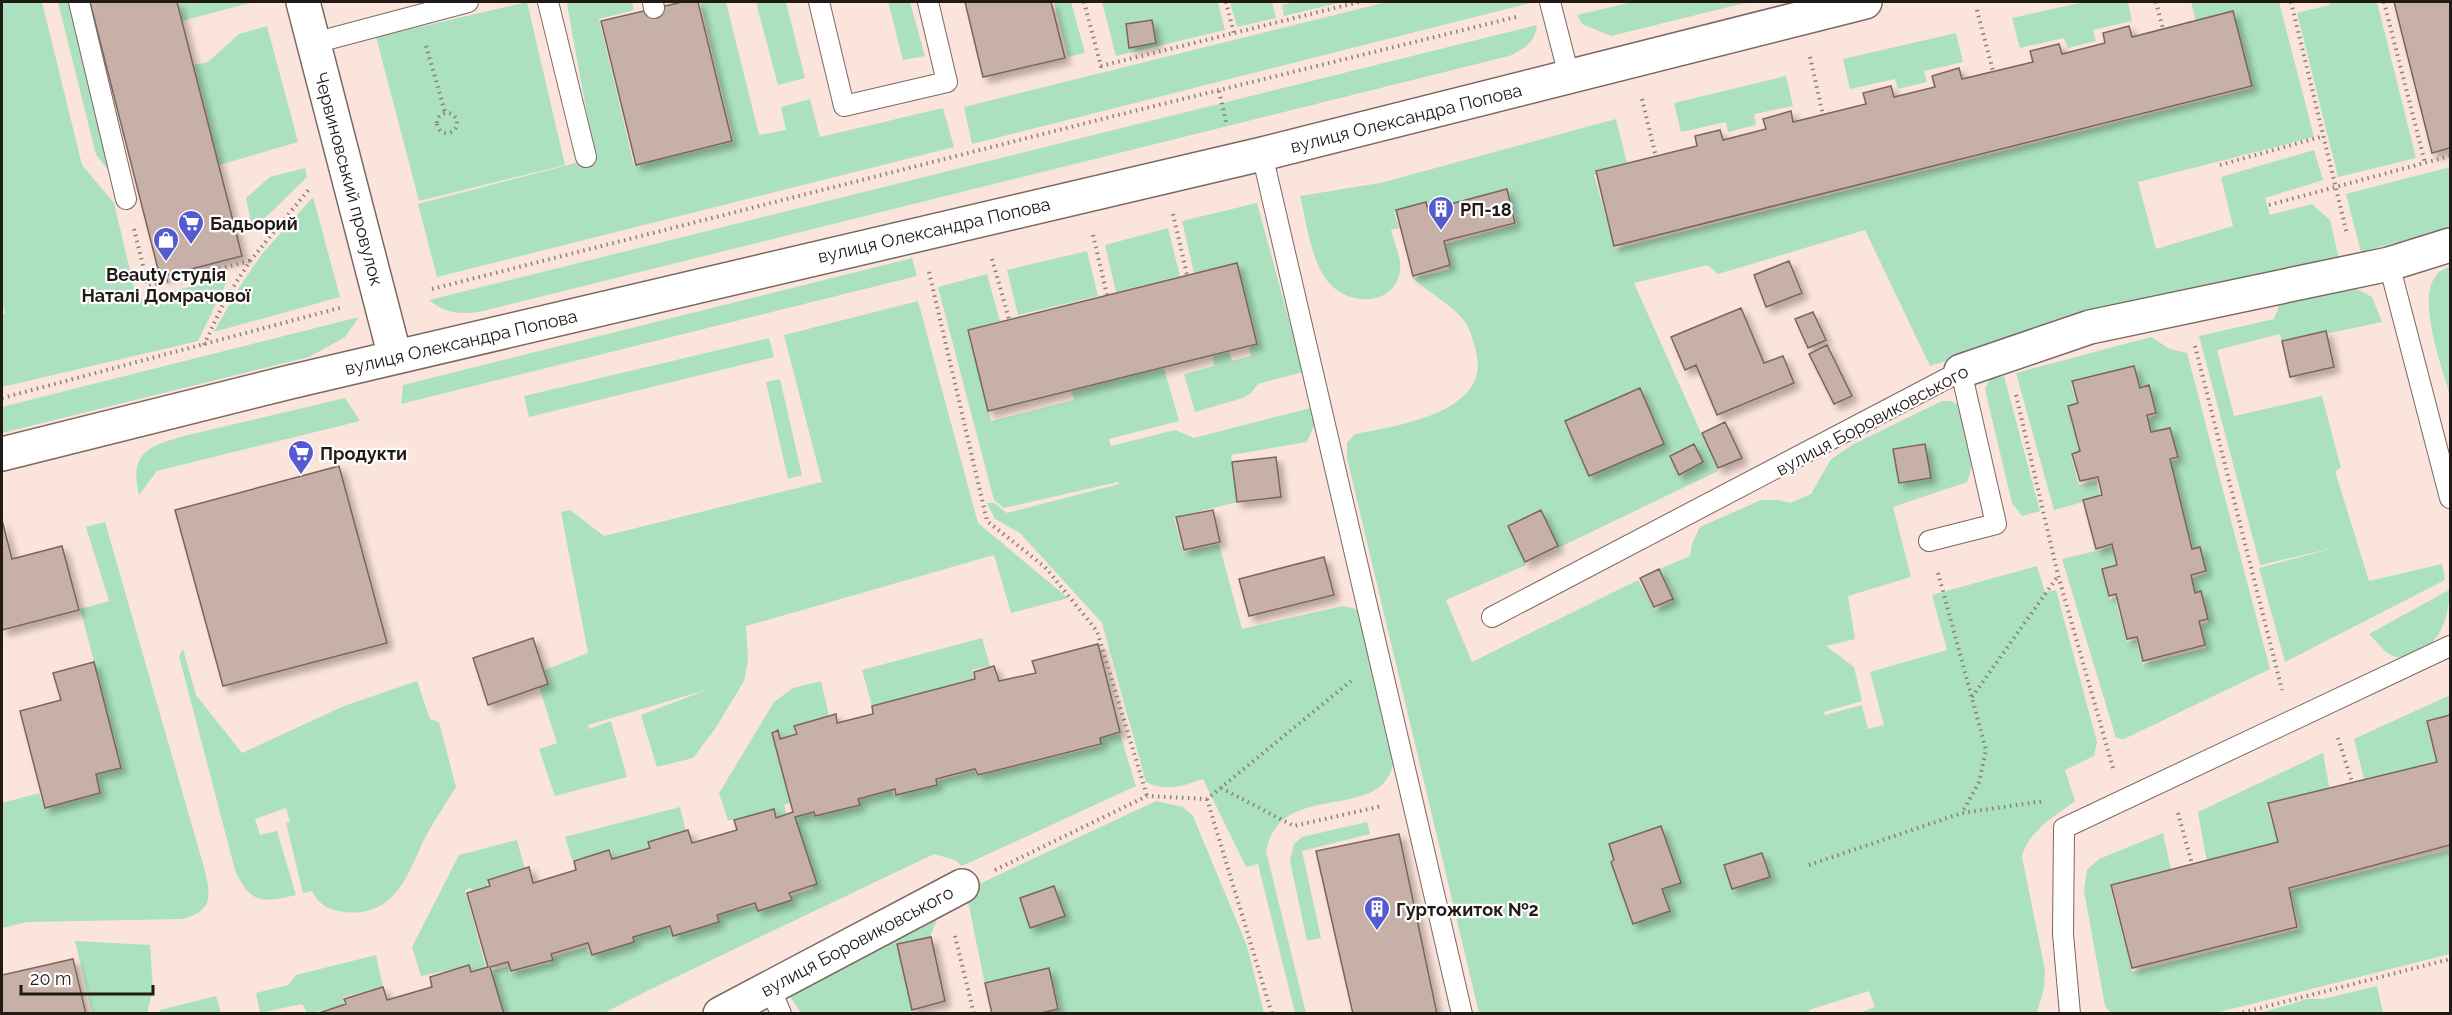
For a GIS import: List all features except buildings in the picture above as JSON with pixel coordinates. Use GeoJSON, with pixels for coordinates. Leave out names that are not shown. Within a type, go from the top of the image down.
{"type":"FeatureCollection","features":[{"type":"Feature","properties":{"kind":"street","name":"Червиновський провулок"},"geometry":{"type":"LineString","coordinates":[[303,2],[396,357]]}},
{"type":"Feature","properties":{"kind":"street","name":"вулиця Олександра Попова"},"geometry":{"type":"LineString","coordinates":[[2,454],[396,357],[1262,154],[1865,2]]}},
{"type":"Feature","properties":{"kind":"street","name":"вулиця Боровиковського"},"geometry":{"type":"LineString","coordinates":[[1961,371],[2090,327],[2389,264],[2451,245]]}},
{"type":"Feature","properties":{"kind":"street","name":"вулиця Боровиковського"},"geometry":{"type":"LineString","coordinates":[[720,1014],[776,1000],[954,890]]}},
{"type":"Feature","properties":{"kind":"lane"},"geometry":{"type":"LineString","coordinates":[[79,2],[126,199]]}},
{"type":"Feature","properties":{"kind":"lane"},"geometry":{"type":"LineString","coordinates":[[314,43],[468,2]]}},
{"type":"Feature","properties":{"kind":"lane"},"geometry":{"type":"LineString","coordinates":[[548,2],[586,157]]}},
{"type":"Feature","properties":{"kind":"lane"},"geometry":{"type":"LineString","coordinates":[[819,2],[844,106],[947,82],[928,2]]}},
{"type":"Feature","properties":{"kind":"lane"},"geometry":{"type":"LineString","coordinates":[[1551,5],[1569,76]]}},
{"type":"Feature","properties":{"kind":"lane"},"geometry":{"type":"LineString","coordinates":[[1262,154],[1462,1014]]}},
{"type":"Feature","properties":{"kind":"lane"},"geometry":{"type":"LineString","coordinates":[[2389,264],[2451,498]]}},
{"type":"Feature","properties":{"kind":"lane"},"geometry":{"type":"LineString","coordinates":[[1929,541],[1996,524],[1961,371]]}},
{"type":"Feature","properties":{"kind":"lane","name":"вулиця Боровиковського"},"geometry":{"type":"LineString","coordinates":[[1492,617],[1961,371]]}},
{"type":"Feature","properties":{"kind":"lane"},"geometry":{"type":"LineString","coordinates":[[2070,1014],[2063,934],[2064,828],[2451,646]]}},
{"type":"Feature","properties":{"kind":"path"},"geometry":{"type":"LineString","coordinates":[[1084,2],[1101,66],[1359,2]]}},
{"type":"Feature","properties":{"kind":"path"},"geometry":{"type":"LineString","coordinates":[[1226,2],[1234,34]]}},
{"type":"Feature","properties":{"kind":"path"},"geometry":{"type":"LineString","coordinates":[[2157,2],[2163,29]]}},
{"type":"Feature","properties":{"kind":"path"},"geometry":{"type":"LineString","coordinates":[[2290,2],[2349,241]]}},
{"type":"Feature","properties":{"kind":"path"},"geometry":{"type":"LineString","coordinates":[[2384,2],[2425,163]]}},
{"type":"Feature","properties":{"kind":"path"},"geometry":{"type":"LineString","coordinates":[[432,290],[1551,5]]}},
{"type":"Feature","properties":{"kind":"path"},"geometry":{"type":"LineString","coordinates":[[1977,10],[1993,71]]}},
{"type":"Feature","properties":{"kind":"path"},"geometry":{"type":"LineString","coordinates":[[418,16],[445,112]]}},
{"type":"Feature","properties":{"kind":"path"},"geometry":{"type":"LineString","coordinates":[[1809,52],[1823,115]]}},
{"type":"Feature","properties":{"kind":"path"},"geometry":{"type":"LineString","coordinates":[[1641,95],[1656,157]]}},
{"type":"Feature","properties":{"kind":"path"},"geometry":{"type":"LineString","coordinates":[[445,112],[453,114],[457,121],[455,129],[449,133],[441,132],[436,125],[438,117],[445,112]]}},
{"type":"Feature","properties":{"kind":"path"},"geometry":{"type":"LineString","coordinates":[[2220,165],[2324,136]]}},
{"type":"Feature","properties":{"kind":"path"},"geometry":{"type":"LineString","coordinates":[[2270,205],[2451,156]]}},
{"type":"Feature","properties":{"kind":"path"},"geometry":{"type":"LineString","coordinates":[[203,345],[225,300],[250,261],[313,184]]}},
{"type":"Feature","properties":{"kind":"path"},"geometry":{"type":"LineString","coordinates":[[126,199],[148,286],[250,261]]}},
{"type":"Feature","properties":{"kind":"path"},"geometry":{"type":"LineString","coordinates":[[1172,211],[1187,275]]}},
{"type":"Feature","properties":{"kind":"path"},"geometry":{"type":"LineString","coordinates":[[1092,232],[1107,295]]}},
{"type":"Feature","properties":{"kind":"path"},"geometry":{"type":"LineString","coordinates":[[919,233],[987,521],[1045,567],[1097,631],[1147,796]]}},
{"type":"Feature","properties":{"kind":"path"},"geometry":{"type":"LineString","coordinates":[[992,259],[1009,320]]}},
{"type":"Feature","properties":{"kind":"path"},"geometry":{"type":"LineString","coordinates":[[2,398],[352,305]]}},
{"type":"Feature","properties":{"kind":"path"},"geometry":{"type":"LineString","coordinates":[[2186,307],[2290,722]]}},
{"type":"Feature","properties":{"kind":"path"},"geometry":{"type":"LineString","coordinates":[[2006,355],[2058,575],[2123,800]]}},
{"type":"Feature","properties":{"kind":"path"},"geometry":{"type":"LineString","coordinates":[[1929,541],[1986,750],[1979,782],[1962,813]]}},
{"type":"Feature","properties":{"kind":"path"},"geometry":{"type":"LineString","coordinates":[[1972,698],[2058,575]]}},
{"type":"Feature","properties":{"kind":"path"},"geometry":{"type":"LineString","coordinates":[[974,1014],[954,890],[1147,796],[1207,799],[1379,657]]}},
{"type":"Feature","properties":{"kind":"path"},"geometry":{"type":"LineString","coordinates":[[2328,743],[2348,733]]}},
{"type":"Feature","properties":{"kind":"path"},"geometry":{"type":"LineString","coordinates":[[2338,738],[2352,782]]}},
{"type":"Feature","properties":{"kind":"path"},"geometry":{"type":"LineString","coordinates":[[1221,788],[1294,826],[1412,799]]}},
{"type":"Feature","properties":{"kind":"path"},"geometry":{"type":"LineString","coordinates":[[1207,799],[1272,1014]]}},
{"type":"Feature","properties":{"kind":"path"},"geometry":{"type":"LineString","coordinates":[[1809,865],[1962,813],[2054,800],[2064,828]]}},
{"type":"Feature","properties":{"kind":"path"},"geometry":{"type":"LineString","coordinates":[[2168,818],[2189,808]]}},
{"type":"Feature","properties":{"kind":"path"},"geometry":{"type":"LineString","coordinates":[[2178,813],[2192,864]]}},
{"type":"Feature","properties":{"kind":"path"},"geometry":{"type":"LineString","coordinates":[[2238,1014],[2451,959]]}},
{"type":"Feature","properties":{"kind":"green space"},"geometry":{"type":"Polygon","coordinates":[[[2,2],[42,2],[82,165],[114,203],[137,300],[229,277],[198,341],[2,387],[2,315],[5,313],[2,301],[2,2]]]}},
{"type":"Feature","properties":{"kind":"green space"},"geometry":{"type":"Polygon","coordinates":[[[58,2],[70,2],[120,185],[96,155],[58,2]]]}},
{"type":"Feature","properties":{"kind":"green space"},"geometry":{"type":"Polygon","coordinates":[[[178,2],[253,2],[182,21],[178,2]]]}},
{"type":"Feature","properties":{"kind":"green space"},"geometry":{"type":"Polygon","coordinates":[[[527,2],[565,165],[419,201],[376,37],[527,2]]]}},
{"type":"Feature","properties":{"kind":"green space"},"geometry":{"type":"Polygon","coordinates":[[[569,2],[632,2],[634,10],[599,19],[634,166],[734,142],[700,2],[726,2],[759,135],[786,130],[781,107],[810,99],[820,137],[943,108],[954,147],[437,277],[418,204],[595,158],[567,4],[569,2]]]}},
{"type":"Feature","properties":{"kind":"green space"},"geometry":{"type":"Polygon","coordinates":[[[756,2],[786,2],[805,78],[778,85],[756,2]]]}},
{"type":"Feature","properties":{"kind":"green space"},"geometry":{"type":"Polygon","coordinates":[[[888,2],[910,2],[925,56],[903,60],[888,2]]]}},
{"type":"Feature","properties":{"kind":"green space"},"geometry":{"type":"Polygon","coordinates":[[[1054,2],[1071,2],[1085,53],[1068,57],[1054,2]]]}},
{"type":"Feature","properties":{"kind":"green space"},"geometry":{"type":"Polygon","coordinates":[[[1102,2],[1218,2],[1225,30],[1116,56],[1102,2]]]}},
{"type":"Feature","properties":{"kind":"green space"},"geometry":{"type":"Polygon","coordinates":[[[1230,2],[1272,2],[1276,18],[1237,27],[1230,2]]]}},
{"type":"Feature","properties":{"kind":"green space"},"geometry":{"type":"Polygon","coordinates":[[[1296,2],[1342,2],[1284,16],[1282,5],[1296,2]]]}},
{"type":"Feature","properties":{"kind":"green space"},"geometry":{"type":"Polygon","coordinates":[[[1387,2],[1534,2],[972,144],[964,107],[1387,2]]]}},
{"type":"Feature","properties":{"kind":"green space"},"geometry":{"type":"Polygon","coordinates":[[[1632,2],[1749,2],[1611,36],[1582,24],[1577,15],[1632,2]]]}},
{"type":"Feature","properties":{"kind":"green space"},"geometry":{"type":"Polygon","coordinates":[[[2084,2],[2128,2],[2132,21],[2093,30],[2096,41],[2068,48],[2064,38],[2020,48],[2012,18],[2084,2]]]}},
{"type":"Feature","properties":{"kind":"green space"},"geometry":{"type":"Polygon","coordinates":[[[2191,2],[2279,2],[2314,137],[2138,182],[2156,249],[2233,226],[2221,177],[2314,150],[2323,180],[2265,198],[2270,215],[2312,204],[2330,220],[2339,259],[2011,340],[1930,366],[1865,230],[1718,274],[1707,265],[1634,283],[1718,471],[1558,548],[1542,513],[1509,528],[1526,565],[1446,600],[1472,662],[1638,580],[1655,610],[1672,601],[1657,570],[1690,556],[1692,544],[1700,527],[1761,500],[1779,500],[1790,503],[1811,494],[1831,459],[1854,444],[1942,401],[1957,404],[1971,454],[1967,482],[1893,507],[1911,577],[1848,596],[1855,639],[1826,646],[1854,667],[1862,701],[1824,712],[1825,715],[1862,705],[1868,729],[1884,725],[1870,672],[1947,650],[1932,595],[2037,566],[2045,592],[2056,590],[2097,742],[2094,756],[2065,770],[2075,801],[2036,832],[2022,857],[2045,970],[2044,988],[2037,1013],[1859,1013],[1875,1007],[1869,991],[1809,1010],[1809,1013],[1479,1013],[1347,458],[1347,443],[1355,434],[1416,421],[1437,413],[1456,403],[1470,389],[1477,373],[1476,352],[1467,325],[1451,307],[1412,278],[1449,270],[1443,245],[1517,224],[1507,191],[1426,212],[1424,204],[1394,212],[1399,228],[1391,230],[1400,266],[1396,283],[1390,291],[1381,296],[1360,299],[1339,291],[1330,284],[1318,265],[1310,243],[1300,196],[1380,183],[1616,119],[1628,167],[1594,175],[1615,249],[2253,88],[2233,12],[2196,22],[2191,2]]]}},
{"type":"Feature","properties":{"kind":"green space"},"geometry":{"type":"Polygon","coordinates":[[[2329,2],[2377,2],[2416,158],[2338,177],[2297,13],[2330,5],[2329,2]]]}},
{"type":"Feature","properties":{"kind":"green space"},"geometry":{"type":"Polygon","coordinates":[[[1537,25],[1528,45],[1509,56],[487,310],[471,313],[449,311],[429,300],[1537,25]]]}},
{"type":"Feature","properties":{"kind":"green space"},"geometry":{"type":"Polygon","coordinates":[[[267,26],[298,142],[219,165],[194,65],[208,62],[239,34],[267,26]]]}},
{"type":"Feature","properties":{"kind":"green space"},"geometry":{"type":"Polygon","coordinates":[[[1956,33],[1963,62],[1924,71],[1927,82],[1898,89],[1895,79],[1850,89],[1843,59],[1956,33]]]}},
{"type":"Feature","properties":{"kind":"green space"},"geometry":{"type":"Polygon","coordinates":[[[1786,76],[1793,106],[1754,114],[1756,125],[1728,132],[1726,122],[1681,132],[1674,103],[1786,76]]]}},
{"type":"Feature","properties":{"kind":"green space"},"geometry":{"type":"Polygon","coordinates":[[[2450,167],[2450,228],[2361,252],[2346,194],[2450,167]]]}},
{"type":"Feature","properties":{"kind":"green space"},"geometry":{"type":"Polygon","coordinates":[[[305,168],[307,177],[264,219],[251,222],[246,198],[270,177],[305,168]]]}},
{"type":"Feature","properties":{"kind":"green space"},"geometry":{"type":"Polygon","coordinates":[[[313,197],[340,297],[214,332],[238,289],[262,254],[313,197]]]}},
{"type":"Feature","properties":{"kind":"green space"},"geometry":{"type":"Polygon","coordinates":[[[1257,203],[1303,372],[1258,384],[1251,393],[1243,398],[1195,412],[1184,374],[1214,366],[1213,356],[1229,352],[1232,361],[1251,356],[1249,347],[1258,344],[1237,263],[1194,273],[1182,221],[1257,203]]]}},
{"type":"Feature","properties":{"kind":"green space"},"geometry":{"type":"Polygon","coordinates":[[[1168,228],[1180,276],[1116,292],[1105,245],[1168,228]]]}},
{"type":"Feature","properties":{"kind":"green space"},"geometry":{"type":"Polygon","coordinates":[[[1087,251],[1098,296],[1018,315],[1007,270],[1087,251]]]}},
{"type":"Feature","properties":{"kind":"green space"},"geometry":{"type":"Polygon","coordinates":[[[912,258],[917,276],[401,404],[403,385],[912,258]]]}},
{"type":"Feature","properties":{"kind":"green space"},"geometry":{"type":"Polygon","coordinates":[[[2450,267],[2450,396],[2435,346],[2429,305],[2430,287],[2437,274],[2450,267]]]}},
{"type":"Feature","properties":{"kind":"green space"},"geometry":{"type":"Polygon","coordinates":[[[987,274],[1000,321],[967,330],[991,421],[1074,400],[1072,391],[1164,368],[1179,421],[1109,439],[1111,446],[1175,430],[1194,438],[1314,407],[1314,426],[1307,442],[1231,455],[1237,502],[1174,518],[1183,552],[1219,544],[1242,629],[1343,606],[1356,609],[1360,613],[1394,759],[1387,779],[1372,792],[1311,807],[1291,815],[1275,828],[1266,851],[1306,1013],[1295,1013],[1258,864],[1246,867],[1203,779],[1182,786],[1168,787],[1146,782],[1102,623],[1020,533],[995,519],[987,503],[994,503],[1007,513],[1119,484],[1118,482],[1004,508],[994,500],[938,287],[987,274]]]}},
{"type":"Feature","properties":{"kind":"green space"},"geometry":{"type":"Polygon","coordinates":[[[2351,286],[2372,297],[2382,322],[2282,343],[2280,334],[2217,350],[2234,416],[2322,396],[2341,468],[2335,471],[2369,581],[2442,564],[2445,580],[2285,662],[2259,568],[2338,547],[2260,565],[2199,336],[2274,319],[2282,298],[2351,286]]]}},
{"type":"Feature","properties":{"kind":"green space"},"geometry":{"type":"Polygon","coordinates":[[[918,301],[978,523],[1068,598],[1011,613],[994,555],[746,626],[748,661],[744,681],[715,729],[693,758],[657,767],[641,715],[709,689],[588,725],[589,729],[611,721],[627,777],[555,796],[539,749],[557,743],[539,687],[515,682],[588,653],[561,512],[570,510],[604,536],[822,482],[784,335],[918,301]]]}},
{"type":"Feature","properties":{"kind":"green space"},"geometry":{"type":"Polygon","coordinates":[[[359,317],[345,337],[309,357],[2,433],[2,407],[359,317]]]}},
{"type":"Feature","properties":{"kind":"green space"},"geometry":{"type":"Polygon","coordinates":[[[2151,337],[2170,349],[2187,353],[2270,669],[2124,739],[2116,738],[2062,559],[2112,547],[2117,567],[2102,571],[2109,599],[2115,598],[2127,642],[2136,640],[2143,664],[2206,648],[2201,625],[2208,622],[2203,595],[2196,596],[2191,579],[2207,573],[2199,547],[2193,548],[2170,462],[2178,459],[2171,430],[2153,434],[2148,419],[2156,415],[2150,388],[2141,389],[2134,366],[2071,384],[2077,404],[2068,407],[2080,454],[2071,456],[2079,485],[2096,481],[2101,497],[2054,510],[2016,373],[2151,337]]]}},
{"type":"Feature","properties":{"kind":"green space"},"geometry":{"type":"Polygon","coordinates":[[[769,338],[774,357],[529,417],[524,396],[769,338]]]}},
{"type":"Feature","properties":{"kind":"green space"},"geometry":{"type":"Polygon","coordinates":[[[2004,376],[2040,511],[2022,516],[2012,503],[1985,389],[1990,378],[2004,376]]]}},
{"type":"Feature","properties":{"kind":"green space"},"geometry":{"type":"Polygon","coordinates":[[[780,379],[802,475],[788,479],[766,382],[780,379]]]}},
{"type":"Feature","properties":{"kind":"green space"},"geometry":{"type":"Polygon","coordinates":[[[345,398],[360,421],[157,471],[139,495],[137,471],[139,462],[143,455],[157,445],[180,437],[345,398]]]}},
{"type":"Feature","properties":{"kind":"green space"},"geometry":{"type":"Polygon","coordinates":[[[105,522],[205,871],[209,895],[205,907],[183,919],[27,922],[2,928],[2,803],[39,793],[44,808],[100,794],[96,774],[122,767],[80,609],[109,601],[86,527],[105,522]]]}},
{"type":"Feature","properties":{"kind":"green space"},"geometry":{"type":"Polygon","coordinates":[[[2449,590],[2445,620],[2436,637],[2422,651],[2408,656],[2395,657],[2369,634],[2449,590]]]}},
{"type":"Feature","properties":{"kind":"green space"},"geometry":{"type":"Polygon","coordinates":[[[982,638],[990,666],[972,670],[974,679],[872,706],[862,670],[982,638]]]}},
{"type":"Feature","properties":{"kind":"green space"},"geometry":{"type":"Polygon","coordinates":[[[183,649],[196,695],[242,753],[344,706],[417,681],[430,719],[439,722],[456,787],[427,834],[407,877],[389,900],[377,908],[362,912],[344,912],[325,906],[312,891],[303,893],[286,823],[290,822],[286,808],[255,819],[260,835],[277,831],[296,895],[266,900],[252,895],[246,889],[235,870],[179,656],[183,649]]]}},
{"type":"Feature","properties":{"kind":"green space"},"geometry":{"type":"Polygon","coordinates":[[[821,681],[829,716],[794,726],[796,735],[780,738],[777,730],[772,731],[790,803],[784,805],[787,815],[771,820],[768,810],[728,821],[719,793],[774,702],[793,688],[821,681]]]}},
{"type":"Feature","properties":{"kind":"green space"},"geometry":{"type":"Polygon","coordinates":[[[2450,695],[2450,720],[2427,726],[2438,764],[2365,783],[2354,739],[2450,695]]]}},
{"type":"Feature","properties":{"kind":"green space"},"geometry":{"type":"Polygon","coordinates":[[[1120,734],[1136,786],[962,866],[955,860],[934,854],[604,1013],[499,1013],[488,971],[508,967],[510,973],[551,963],[550,958],[586,947],[588,952],[629,941],[629,938],[667,927],[669,932],[710,921],[710,915],[791,900],[791,896],[813,889],[794,817],[812,813],[814,817],[859,806],[858,800],[892,790],[894,796],[938,785],[937,781],[974,771],[977,776],[1101,746],[1100,738],[1120,734]]]}},
{"type":"Feature","properties":{"kind":"green space"},"geometry":{"type":"Polygon","coordinates":[[[2323,753],[2330,791],[2267,807],[2278,842],[2207,863],[2198,812],[2323,753]]]}},
{"type":"Feature","properties":{"kind":"green space"},"geometry":{"type":"Polygon","coordinates":[[[1156,801],[1183,807],[1193,816],[1247,946],[1264,1013],[1037,1013],[1059,1008],[1048,970],[985,985],[969,906],[962,892],[1156,801]]]}},
{"type":"Feature","properties":{"kind":"green space"},"geometry":{"type":"Polygon","coordinates":[[[680,807],[686,831],[648,841],[650,850],[613,859],[611,851],[572,860],[565,837],[680,807]]]}},
{"type":"Feature","properties":{"kind":"green space"},"geometry":{"type":"Polygon","coordinates":[[[1367,822],[1370,834],[1302,851],[1321,938],[1307,941],[1290,861],[1294,844],[1302,837],[1367,822]]]}},
{"type":"Feature","properties":{"kind":"green space"},"geometry":{"type":"Polygon","coordinates":[[[2163,833],[2171,870],[2110,887],[2132,972],[2300,929],[2290,890],[2450,850],[2450,954],[2215,1013],[2111,1013],[2105,1006],[2084,891],[2087,870],[2099,859],[2163,833]]]}},
{"type":"Feature","properties":{"kind":"green space"},"geometry":{"type":"Polygon","coordinates":[[[517,840],[526,873],[487,883],[489,890],[474,895],[471,888],[465,890],[486,968],[466,972],[463,967],[421,976],[412,947],[459,855],[517,840]]]}},
{"type":"Feature","properties":{"kind":"green space"},"geometry":{"type":"Polygon","coordinates":[[[932,913],[937,920],[930,937],[897,945],[913,1010],[905,1014],[801,1013],[791,998],[800,967],[932,913]]]}},
{"type":"Feature","properties":{"kind":"green space"},"geometry":{"type":"Polygon","coordinates":[[[75,941],[150,945],[153,989],[147,1013],[92,1013],[75,941]]]}},
{"type":"Feature","properties":{"kind":"green space"},"geometry":{"type":"Polygon","coordinates":[[[376,955],[383,987],[343,997],[344,1005],[308,1014],[302,1004],[260,1013],[256,993],[288,985],[296,975],[376,955]]]}},
{"type":"Feature","properties":{"kind":"green space"},"geometry":{"type":"Polygon","coordinates":[[[2377,986],[2383,1013],[2261,1013],[2307,999],[2323,999],[2377,986]]]}},
{"type":"Feature","properties":{"kind":"green space"},"geometry":{"type":"Polygon","coordinates":[[[216,996],[221,1013],[160,1013],[160,1010],[216,996]]]}},
{"type":"Feature","properties":{"kind":"place","name":"РП-18"},"geometry":{"type":"Point","coordinates":[1441,232]}},
{"type":"Feature","properties":{"kind":"place","name":"Бадьорий"},"geometry":{"type":"Point","coordinates":[191,246]}},
{"type":"Feature","properties":{"kind":"place","name":"Beauty студія Наталі Домрачової"},"geometry":{"type":"Point","coordinates":[166,263]}},
{"type":"Feature","properties":{"kind":"place","name":"Продукти"},"geometry":{"type":"Point","coordinates":[301,476]}},
{"type":"Feature","properties":{"kind":"place","name":"Гуртожиток №2"},"geometry":{"type":"Point","coordinates":[1377,932]}}]}
